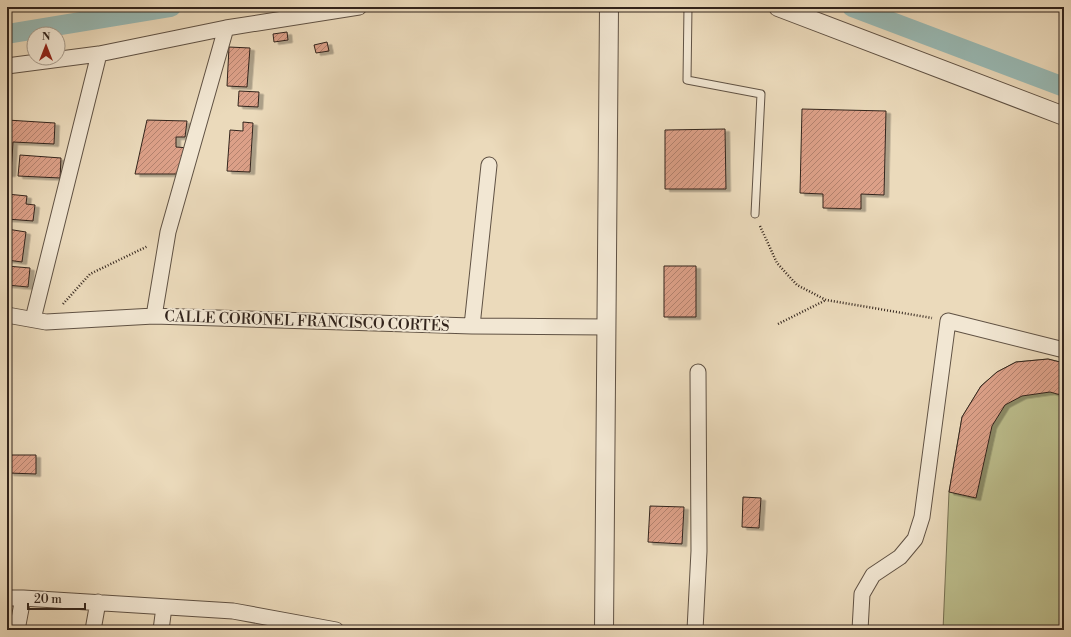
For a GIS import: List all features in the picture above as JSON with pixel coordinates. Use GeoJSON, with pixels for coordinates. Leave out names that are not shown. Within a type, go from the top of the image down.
{"type":"FeatureCollection","features":[{"type":"Feature","properties":{"kind":"street"},"geometry":{"type":"LineString","coordinates":[[7,66],[99,54],[226,28],[359,7]]}},
{"type":"Feature","properties":{"kind":"street"},"geometry":{"type":"LineString","coordinates":[[604,630],[609,7]]}},
{"type":"Feature","properties":{"kind":"street"},"geometry":{"type":"LineString","coordinates":[[778,7],[1064,116]]}},
{"type":"Feature","properties":{"kind":"street"},"geometry":{"type":"LineString","coordinates":[[154,316],[168,232],[226,28]]}},
{"type":"Feature","properties":{"kind":"street"},"geometry":{"type":"LineString","coordinates":[[39,320],[99,54]]}},
{"type":"Feature","properties":{"kind":"street"},"geometry":{"type":"LineString","coordinates":[[472,326],[489,165]]}},
{"type":"Feature","properties":{"kind":"street","name":"CALLE CORONEL FRANCISCO CORTÉS"},"geometry":{"type":"LineString","coordinates":[[7,315],[39,320],[154,316],[472,326],[607,327]]}},
{"type":"Feature","properties":{"kind":"street"},"geometry":{"type":"LineString","coordinates":[[860,630],[862,594],[874,575],[900,556],[915,539],[922,517],[948,321],[1064,350]]}},
{"type":"Feature","properties":{"kind":"street"},"geometry":{"type":"LineString","coordinates":[[695,630],[699,551],[698,372]]}},
{"type":"Feature","properties":{"kind":"street"},"geometry":{"type":"LineString","coordinates":[[7,598],[98,602],[233,611],[273,624],[336,630]]}},
{"type":"Feature","properties":{"kind":"street"},"geometry":{"type":"LineString","coordinates":[[17,630],[23,598]]}},
{"type":"Feature","properties":{"kind":"street"},"geometry":{"type":"LineString","coordinates":[[93,630],[98,602]]}},
{"type":"Feature","properties":{"kind":"street"},"geometry":{"type":"LineString","coordinates":[[161,630],[164,607]]}},
{"type":"Feature","properties":{"kind":"lane"},"geometry":{"type":"LineString","coordinates":[[688,7],[687,80],[761,94],[755,214]]}},
{"type":"Feature","properties":{"kind":"path"},"geometry":{"type":"LineString","coordinates":[[755,214],[777,263],[797,285],[826,300],[948,321]]}},
{"type":"Feature","properties":{"kind":"path"},"geometry":{"type":"LineString","coordinates":[[39,320],[90,274],[144,249],[168,232]]}},
{"type":"Feature","properties":{"kind":"path"},"geometry":{"type":"LineString","coordinates":[[778,324],[826,300]]}},
{"type":"Feature","properties":{"kind":"green space"},"geometry":{"type":"Polygon","coordinates":[[[1048,359],[1064,363],[1064,630],[943,630],[949,492],[962,417],[981,386],[997,372],[1016,362],[1048,359]]]}},
{"type":"Feature","properties":{"kind":"building"},"geometry":{"type":"Polygon","coordinates":[[[287,32],[288,40],[274,42],[273,34],[287,32]]]}},
{"type":"Feature","properties":{"kind":"building"},"geometry":{"type":"Polygon","coordinates":[[[327,42],[329,51],[316,53],[314,45],[327,42]]]}},
{"type":"Feature","properties":{"kind":"building"},"geometry":{"type":"Polygon","coordinates":[[[229,47],[250,48],[247,87],[227,86],[229,47]]]}},
{"type":"Feature","properties":{"kind":"building"},"geometry":{"type":"Polygon","coordinates":[[[239,91],[259,92],[258,107],[238,106],[239,91]]]}},
{"type":"Feature","properties":{"kind":"building"},"geometry":{"type":"Polygon","coordinates":[[[802,109],[886,111],[884,195],[861,194],[861,209],[823,208],[823,194],[800,193],[802,109]]]}},
{"type":"Feature","properties":{"kind":"building"},"geometry":{"type":"Polygon","coordinates":[[[7,120],[55,123],[54,144],[13,142],[11,174],[7,174],[7,120]]]}},
{"type":"Feature","properties":{"kind":"building"},"geometry":{"type":"Polygon","coordinates":[[[147,120],[187,121],[185,137],[176,137],[176,147],[189,148],[184,174],[135,174],[147,120]]]}},
{"type":"Feature","properties":{"kind":"building"},"geometry":{"type":"Polygon","coordinates":[[[243,122],[253,123],[250,172],[227,171],[230,130],[243,131],[243,122]]]}},
{"type":"Feature","properties":{"kind":"building"},"geometry":{"type":"Polygon","coordinates":[[[725,129],[726,189],[665,189],[665,130],[725,129]]]}},
{"type":"Feature","properties":{"kind":"building"},"geometry":{"type":"Polygon","coordinates":[[[20,155],[61,158],[60,178],[18,176],[20,155]]]}},
{"type":"Feature","properties":{"kind":"building"},"geometry":{"type":"Polygon","coordinates":[[[7,194],[27,196],[26,204],[35,205],[33,221],[7,219],[7,194]]]}},
{"type":"Feature","properties":{"kind":"building"},"geometry":{"type":"Polygon","coordinates":[[[7,229],[26,232],[22,262],[7,260],[7,229]]]}},
{"type":"Feature","properties":{"kind":"building"},"geometry":{"type":"Polygon","coordinates":[[[7,266],[30,268],[28,287],[7,285],[7,266]]]}},
{"type":"Feature","properties":{"kind":"building"},"geometry":{"type":"Polygon","coordinates":[[[664,266],[696,266],[696,317],[664,317],[664,266]]]}},
{"type":"Feature","properties":{"kind":"building"},"geometry":{"type":"Polygon","coordinates":[[[1048,359],[1064,363],[1064,396],[1050,392],[1022,396],[1005,405],[992,426],[976,498],[949,492],[962,417],[981,386],[997,372],[1016,362],[1048,359]]]}},
{"type":"Feature","properties":{"kind":"building"},"geometry":{"type":"Polygon","coordinates":[[[9,455],[36,455],[36,474],[9,473],[9,455]]]}},
{"type":"Feature","properties":{"kind":"building"},"geometry":{"type":"Polygon","coordinates":[[[743,497],[761,498],[759,528],[742,527],[743,497]]]}},
{"type":"Feature","properties":{"kind":"building"},"geometry":{"type":"Polygon","coordinates":[[[650,506],[684,507],[682,544],[648,542],[650,506]]]}},
{"type":"Feature","properties":{"kind":"waterway"},"geometry":{"type":"LineString","coordinates":[[7,34],[171,7]]}},
{"type":"Feature","properties":{"kind":"waterway"},"geometry":{"type":"LineString","coordinates":[[852,7],[1064,87]]}}]}
